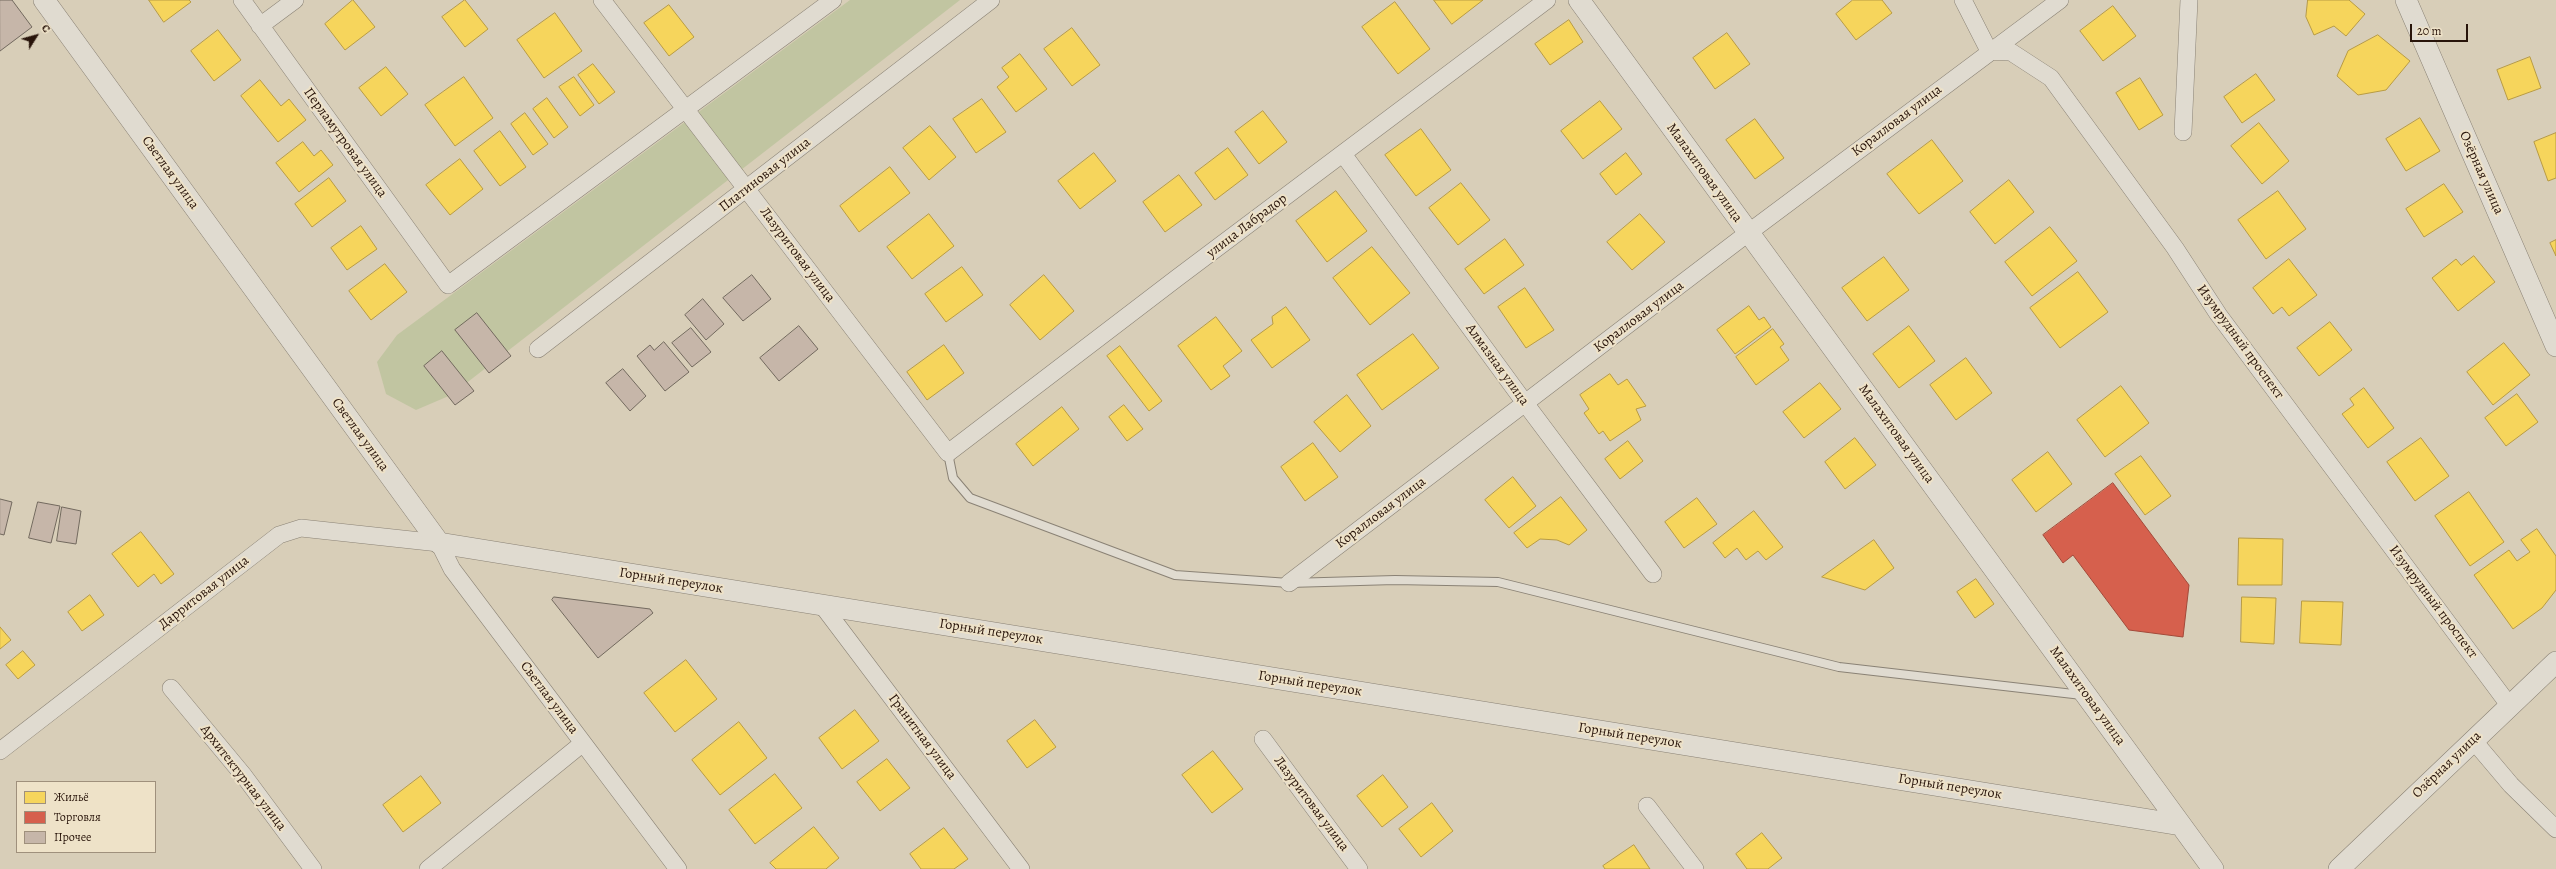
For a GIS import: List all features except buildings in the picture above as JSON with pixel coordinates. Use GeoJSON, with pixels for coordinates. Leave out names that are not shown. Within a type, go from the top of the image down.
{"type":"FeatureCollection","features":[{"type":"Feature","properties":{"kind":"street","name":"Светлая улица"},"geometry":{"type":"LineString","coordinates":[[44,0],[440,543],[452,569],[678,869]]}},
{"type":"Feature","properties":{"kind":"street","name":"Перламутровая улица"},"geometry":{"type":"LineString","coordinates":[[242,0],[448,285],[686,109]]}},
{"type":"Feature","properties":{"kind":"street"},"geometry":{"type":"LineString","coordinates":[[260,26],[295,0]]}},
{"type":"Feature","properties":{"kind":"street","name":"Лазуритовая улица"},"geometry":{"type":"LineString","coordinates":[[602,0],[948,453]]}},
{"type":"Feature","properties":{"kind":"street"},"geometry":{"type":"LineString","coordinates":[[686,109],[833,0]]}},
{"type":"Feature","properties":{"kind":"street","name":"Платиновая улица"},"geometry":{"type":"LineString","coordinates":[[538,349],[991,0]]}},
{"type":"Feature","properties":{"kind":"street","name":"улица Лабрадор"},"geometry":{"type":"LineString","coordinates":[[948,453],[1177,278],[1548,0]]}},
{"type":"Feature","properties":{"kind":"street","name":"Малахитовая улица"},"geometry":{"type":"LineString","coordinates":[[1579,0],[2213,869]]}},
{"type":"Feature","properties":{"kind":"street"},"geometry":{"type":"LineString","coordinates":[[1963,0],[1989,51]]}},
{"type":"Feature","properties":{"kind":"street","name":"Коралловая улица"},"geometry":{"type":"LineString","coordinates":[[1289,583],[1748,233],[1989,51],[2060,0]]}},
{"type":"Feature","properties":{"kind":"street"},"geometry":{"type":"LineString","coordinates":[[2183,132],[2189,0]]}},
{"type":"Feature","properties":{"kind":"street","name":"Озёрная улица"},"geometry":{"type":"LineString","coordinates":[[2406,0],[2556,346]]}},
{"type":"Feature","properties":{"kind":"street","name":"Изумрудный проспект"},"geometry":{"type":"LineString","coordinates":[[1989,51],[2011,52],[2051,78],[2175,248],[2218,314],[2509,705]]}},
{"type":"Feature","properties":{"kind":"street","name":"Алмазная улица"},"geometry":{"type":"LineString","coordinates":[[1343,154],[1525,403],[1653,574]]}},
{"type":"Feature","properties":{"kind":"street","name":"Дарритовая улица"},"geometry":{"type":"LineString","coordinates":[[0,751],[279,535],[301,528],[440,543]]}},
{"type":"Feature","properties":{"kind":"street","name":"Горный переулок"},"geometry":{"type":"LineString","coordinates":[[440,543],[2181,825]]}},
{"type":"Feature","properties":{"kind":"street","name":"Гранитная улица"},"geometry":{"type":"LineString","coordinates":[[822,605],[1021,869]]}},
{"type":"Feature","properties":{"kind":"street","name":"Озёрная улица"},"geometry":{"type":"LineString","coordinates":[[2339,869],[2472,740],[2556,662]]}},
{"type":"Feature","properties":{"kind":"street","name":"Архитектурная улица"},"geometry":{"type":"LineString","coordinates":[[171,688],[244,776],[312,869]]}},
{"type":"Feature","properties":{"kind":"street","name":"Лазуритовая улица"},"geometry":{"type":"LineString","coordinates":[[1263,739],[1359,869]]}},
{"type":"Feature","properties":{"kind":"street"},"geometry":{"type":"LineString","coordinates":[[2472,740],[2511,785],[2556,829]]}},
{"type":"Feature","properties":{"kind":"street"},"geometry":{"type":"LineString","coordinates":[[428,869],[583,743]]}},
{"type":"Feature","properties":{"kind":"street"},"geometry":{"type":"LineString","coordinates":[[1647,806],[1695,869]]}},
{"type":"Feature","properties":{"kind":"lane"},"geometry":{"type":"LineString","coordinates":[[948,453],[953,478],[970,498],[1086,543],[1176,575],[1289,583],[1395,580],[1498,582],[1839,667],[2087,695]]}},
{"type":"Feature","properties":{"kind":"green space"},"geometry":{"type":"Polygon","coordinates":[[[850,0],[960,0],[451,395],[416,410],[386,394],[377,362],[397,335],[850,0]]]}}]}
